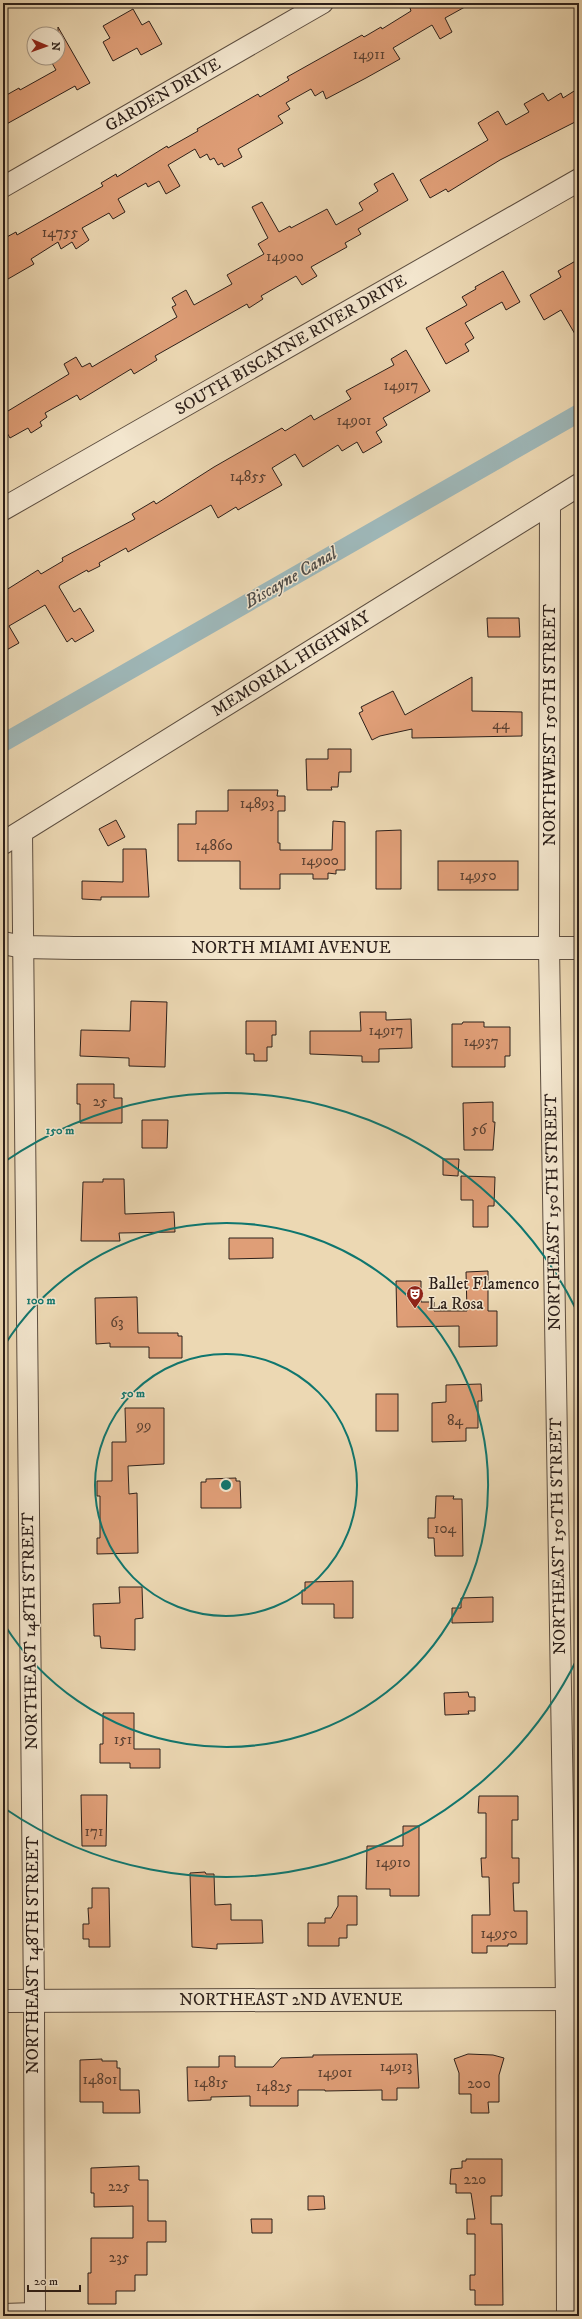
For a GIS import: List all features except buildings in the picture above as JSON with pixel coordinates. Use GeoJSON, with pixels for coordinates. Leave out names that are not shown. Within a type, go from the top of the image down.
{"type":"FeatureCollection","features":[{"type":"Feature","properties":{"kind":"street","name":"GARDEN DRIVE"},"geometry":{"type":"LineString","coordinates":[[3,187],[323,3]]}},
{"type":"Feature","properties":{"kind":"street","name":"SOUTH BISCAYNE RIVER DRIVE"},"geometry":{"type":"LineString","coordinates":[[3,509],[579,180]]}},
{"type":"Feature","properties":{"kind":"street","name":"MEMORIAL HIGHWAY"},"geometry":{"type":"LineString","coordinates":[[3,843],[579,485]]}},
{"type":"Feature","properties":{"kind":"street","name":"NORTHWEST 150TH STREET"},"geometry":{"type":"LineString","coordinates":[[549,948],[550,502]]}},
{"type":"Feature","properties":{"kind":"street","name":"NORTHEAST 148TH STREET"},"geometry":{"type":"LineString","coordinates":[[22,832],[10,946],[34,2001],[35,2314]]}},
{"type":"Feature","properties":{"kind":"street","name":"NORTH MIAMI AVENUE"},"geometry":{"type":"LineString","coordinates":[[10,946],[579,948]]}},
{"type":"Feature","properties":{"kind":"street","name":"NORTHEAST 150TH STREET"},"geometry":{"type":"LineString","coordinates":[[549,948],[572,1999],[567,2316]]}},
{"type":"Feature","properties":{"kind":"street","name":"NORTHEAST 2ND AVENUE"},"geometry":{"type":"LineString","coordinates":[[3,2001],[572,1999]]}},
{"type":"Feature","properties":{"kind":"street"},"geometry":{"type":"LineString","coordinates":[[3,2314],[35,2314]]}},
{"type":"Feature","properties":{"kind":"waterway","name":"Biscayne Canal"},"geometry":{"type":"LineString","coordinates":[[3,743],[579,413]]}},
{"type":"Feature","properties":{"kind":"place","name":"Ballet Flamenco La Rosa"},"geometry":{"type":"Point","coordinates":[415,1309]}}]}
